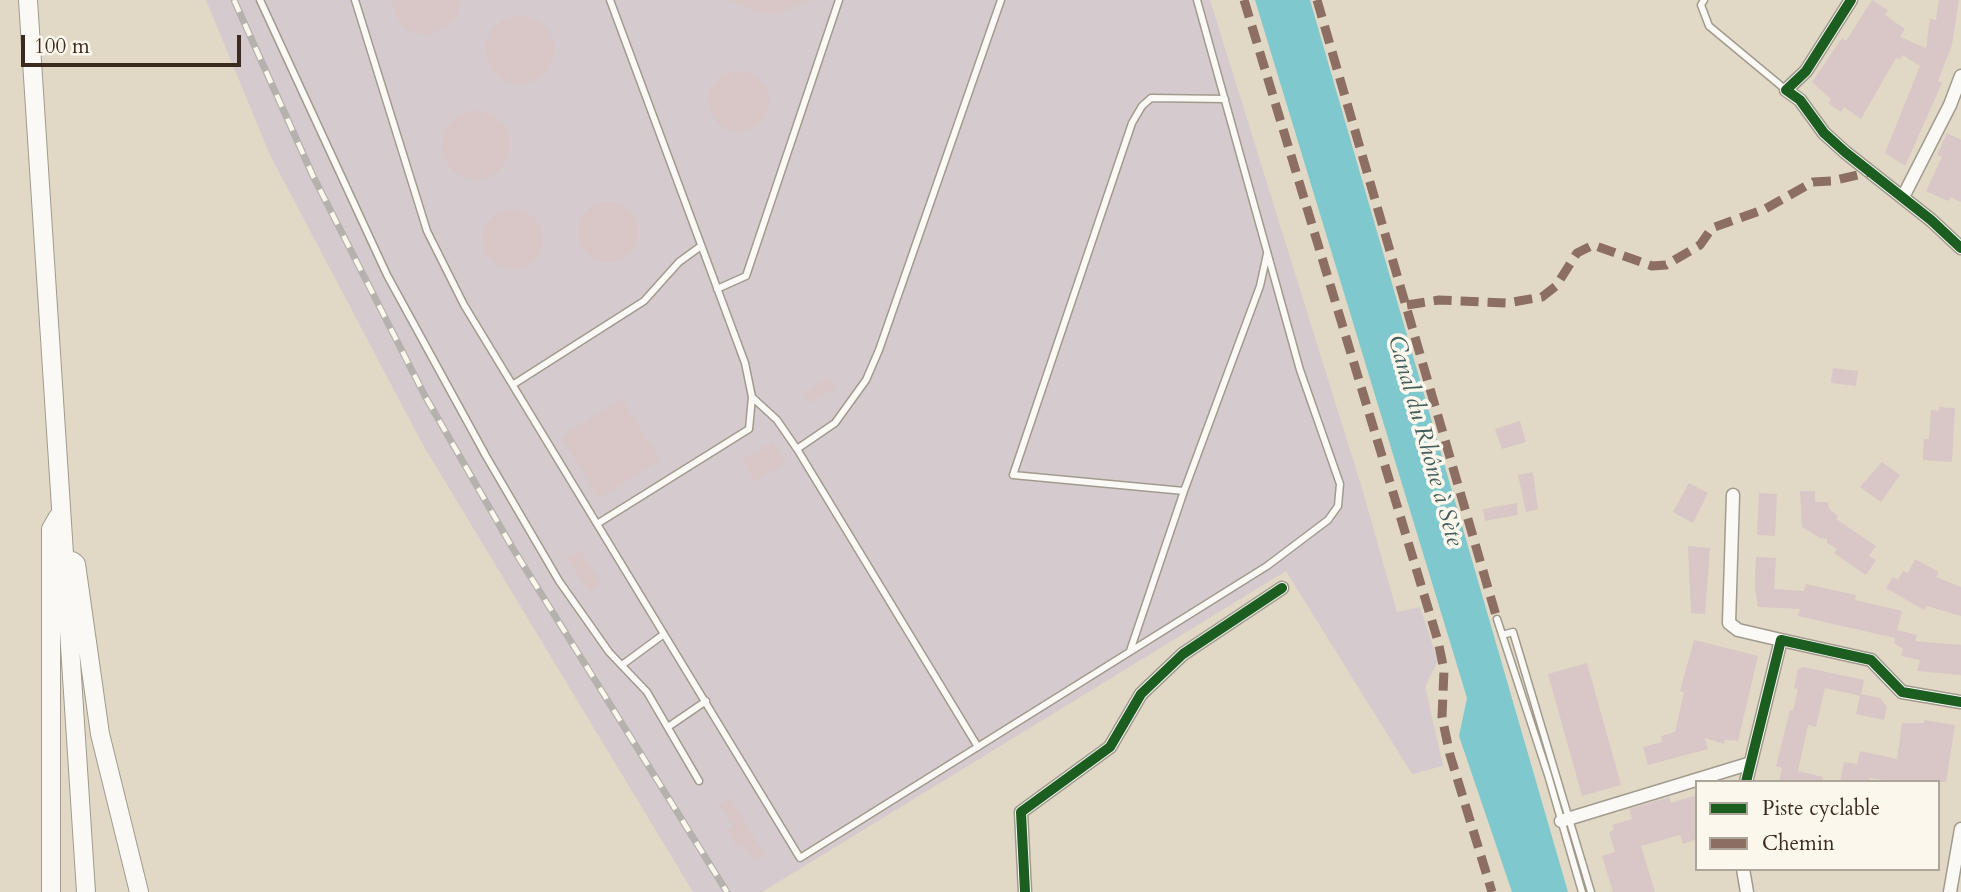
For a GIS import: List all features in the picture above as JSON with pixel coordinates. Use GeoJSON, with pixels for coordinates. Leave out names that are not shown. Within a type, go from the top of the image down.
{"type":"FeatureCollection","features":[{"type":"Feature","properties":{"kind":"main road"},"geometry":{"type":"LineString","coordinates":[[27,0],[86,892]]}},
{"type":"Feature","properties":{"kind":"main road"},"geometry":{"type":"LineString","coordinates":[[51,892],[51,529],[61,510]]}},
{"type":"Feature","properties":{"kind":"main road"},"geometry":{"type":"LineString","coordinates":[[64,553],[76,564],[100,734],[139,892]]}},
{"type":"Feature","properties":{"kind":"street"},"geometry":{"type":"LineString","coordinates":[[1851,0],[1806,71],[1786,90],[1800,100],[1845,152],[1961,247]]}},
{"type":"Feature","properties":{"kind":"street"},"geometry":{"type":"LineString","coordinates":[[1903,197],[1961,76]]}},
{"type":"Feature","properties":{"kind":"street"},"geometry":{"type":"LineString","coordinates":[[1733,495],[1729,623],[1738,630],[1871,660],[1902,692],[1961,702]]}},
{"type":"Feature","properties":{"kind":"street"},"geometry":{"type":"LineString","coordinates":[[1025,892],[1021,812],[1110,747],[1141,694],[1183,654],[1282,588]]}},
{"type":"Feature","properties":{"kind":"street"},"geometry":{"type":"LineString","coordinates":[[1746,780],[1748,764],[1781,640]]}},
{"type":"Feature","properties":{"kind":"street"},"geometry":{"type":"LineString","coordinates":[[1695,780],[1748,764]]}},
{"type":"Feature","properties":{"kind":"street"},"geometry":{"type":"LineString","coordinates":[[1566,819],[1695,780]]}},
{"type":"Feature","properties":{"kind":"street"},"geometry":{"type":"LineString","coordinates":[[1950,892],[1961,830]]}},
{"type":"Feature","properties":{"kind":"street"},"geometry":{"type":"LineString","coordinates":[[1743,871],[1747,892]]}},
{"type":"Feature","properties":{"kind":"lane"},"geometry":{"type":"LineString","coordinates":[[260,0],[393,287],[486,456],[559,580],[622,665],[647,692],[699,781]]}},
{"type":"Feature","properties":{"kind":"lane"},"geometry":{"type":"LineString","coordinates":[[355,0],[427,231],[464,305],[800,858],[1267,566],[1328,520],[1338,506],[1340,484],[1300,370],[1197,0]]}},
{"type":"Feature","properties":{"kind":"lane"},"geometry":{"type":"LineString","coordinates":[[597,524],[749,429],[752,397],[745,363],[610,0]]}},
{"type":"Feature","properties":{"kind":"lane"},"geometry":{"type":"LineString","coordinates":[[717,289],[746,276],[839,0]]}},
{"type":"Feature","properties":{"kind":"lane"},"geometry":{"type":"LineString","coordinates":[[797,450],[835,423],[866,380],[880,350],[1001,0]]}},
{"type":"Feature","properties":{"kind":"lane"},"geometry":{"type":"LineString","coordinates":[[1704,0],[1701,5],[1709,26],[1786,90]]}},
{"type":"Feature","properties":{"kind":"lane"},"geometry":{"type":"LineString","coordinates":[[1184,491],[1013,475],[1137,114],[1151,98],[1225,99]]}},
{"type":"Feature","properties":{"kind":"lane"},"geometry":{"type":"LineString","coordinates":[[514,384],[644,301],[679,262],[701,246]]}},
{"type":"Feature","properties":{"kind":"lane"},"geometry":{"type":"LineString","coordinates":[[1130,651],[1184,491],[1260,286],[1267,253]]}},
{"type":"Feature","properties":{"kind":"lane"},"geometry":{"type":"LineString","coordinates":[[752,397],[778,420],[978,747]]}},
{"type":"Feature","properties":{"kind":"lane"},"geometry":{"type":"LineString","coordinates":[[1497,619],[1591,892]]}},
{"type":"Feature","properties":{"kind":"lane"},"geometry":{"type":"LineString","coordinates":[[1502,635],[1513,632],[1566,819],[1582,892]]}},
{"type":"Feature","properties":{"kind":"lane"},"geometry":{"type":"LineString","coordinates":[[622,665],[664,635]]}},
{"type":"Feature","properties":{"kind":"lane"},"geometry":{"type":"LineString","coordinates":[[668,727],[706,701]]}},
{"type":"Feature","properties":{"kind":"shaded area"},"geometry":{"type":"Polygon","coordinates":[[[206,0],[1210,0],[1364,495],[1397,612],[1420,607],[1438,661],[1425,686],[1443,766],[1412,774],[1286,571],[762,892],[693,892],[423,445],[270,155],[206,0]]]}},
{"type":"Feature","properties":{"kind":"water","name":"Canal du Rhône à Sète"},"geometry":{"type":"Polygon","coordinates":[[[1255,0],[1310,0],[1568,892],[1512,892],[1459,736],[1467,698],[1255,0]]]}},
{"type":"Feature","properties":{"kind":"building"},"geometry":{"type":"Polygon","coordinates":[[[392,0],[460,0],[456,16],[449,26],[429,35],[404,27],[396,16],[392,0]]]}},
{"type":"Feature","properties":{"kind":"building"},"geometry":{"type":"Polygon","coordinates":[[[729,0],[812,0],[777,14],[757,12],[729,0]]]}},
{"type":"Feature","properties":{"kind":"building"},"geometry":{"type":"Polygon","coordinates":[[[1872,0],[1888,10],[1885,15],[1905,29],[1900,37],[1926,48],[1930,19],[1936,20],[1939,0],[1959,0],[1952,45],[1938,81],[1942,83],[1905,166],[1885,153],[1920,66],[1903,55],[1900,59],[1896,58],[1861,119],[1844,107],[1841,112],[1828,103],[1831,99],[1812,82],[1842,38],[1846,41],[1872,0]]]}},
{"type":"Feature","properties":{"kind":"building"},"geometry":{"type":"Polygon","coordinates":[[[520,16],[533,18],[544,26],[552,37],[552,63],[544,74],[533,82],[520,84],[507,82],[496,74],[488,63],[486,50],[488,37],[496,26],[507,18],[520,16]]]}},
{"type":"Feature","properties":{"kind":"building"},"geometry":{"type":"Polygon","coordinates":[[[733,71],[745,71],[764,84],[769,101],[767,113],[756,126],[745,131],[733,131],[714,118],[709,107],[709,95],[722,76],[733,71]]]}},
{"type":"Feature","properties":{"kind":"building"},"geometry":{"type":"Polygon","coordinates":[[[469,111],[483,111],[495,116],[505,126],[510,145],[505,164],[495,174],[483,179],[469,179],[457,174],[447,164],[442,152],[442,138],[447,126],[457,116],[469,111]]]}},
{"type":"Feature","properties":{"kind":"building"},"geometry":{"type":"Polygon","coordinates":[[[1947,133],[1961,140],[1961,202],[1951,197],[1948,201],[1926,191],[1942,157],[1937,155],[1947,133]]]}},
{"type":"Feature","properties":{"kind":"building"},"geometry":{"type":"Polygon","coordinates":[[[602,202],[614,202],[630,210],[636,220],[636,244],[630,254],[614,262],[602,262],[586,254],[578,238],[578,226],[586,210],[602,202]]]}},
{"type":"Feature","properties":{"kind":"building"},"geometry":{"type":"Polygon","coordinates":[[[507,209],[519,209],[538,222],[543,239],[541,251],[530,264],[519,269],[507,269],[488,256],[483,245],[483,233],[496,214],[507,209]]]}},
{"type":"Feature","properties":{"kind":"building"},"geometry":{"type":"Polygon","coordinates":[[[1833,368],[1858,371],[1856,386],[1831,383],[1833,368]]]}},
{"type":"Feature","properties":{"kind":"building"},"geometry":{"type":"Polygon","coordinates":[[[830,377],[836,387],[810,403],[804,393],[830,377]]]}},
{"type":"Feature","properties":{"kind":"building"},"geometry":{"type":"Polygon","coordinates":[[[622,399],[660,460],[599,498],[561,437],[622,399]]]}},
{"type":"Feature","properties":{"kind":"building"},"geometry":{"type":"Polygon","coordinates":[[[1939,407],[1955,408],[1952,462],[1923,460],[1924,439],[1929,439],[1931,410],[1939,411],[1939,407]]]}},
{"type":"Feature","properties":{"kind":"building"},"geometry":{"type":"Polygon","coordinates":[[[1520,421],[1526,442],[1502,449],[1495,429],[1520,421]]]}},
{"type":"Feature","properties":{"kind":"building"},"geometry":{"type":"Polygon","coordinates":[[[772,442],[785,463],[755,482],[742,460],[772,442]]]}},
{"type":"Feature","properties":{"kind":"building"},"geometry":{"type":"Polygon","coordinates":[[[1882,462],[1900,475],[1881,502],[1860,487],[1882,462]]]}},
{"type":"Feature","properties":{"kind":"building"},"geometry":{"type":"Polygon","coordinates":[[[1533,472],[1538,509],[1526,512],[1518,475],[1533,472]]]}},
{"type":"Feature","properties":{"kind":"building"},"geometry":{"type":"Polygon","coordinates":[[[1689,483],[1708,493],[1693,523],[1673,512],[1689,483]]]}},
{"type":"Feature","properties":{"kind":"building"},"geometry":{"type":"Polygon","coordinates":[[[1800,491],[1815,491],[1815,502],[1828,502],[1829,509],[1838,516],[1836,519],[1876,546],[1869,556],[1876,560],[1866,575],[1834,553],[1837,549],[1827,543],[1827,539],[1820,538],[1802,527],[1800,491]]]}},
{"type":"Feature","properties":{"kind":"building"},"geometry":{"type":"Polygon","coordinates":[[[1759,493],[1777,494],[1775,536],[1757,535],[1759,493]]]}},
{"type":"Feature","properties":{"kind":"building"},"geometry":{"type":"Polygon","coordinates":[[[1517,503],[1518,515],[1485,521],[1483,509],[1517,503]]]}},
{"type":"Feature","properties":{"kind":"building"},"geometry":{"type":"Polygon","coordinates":[[[1688,546],[1710,548],[1705,614],[1691,613],[1688,546]]]}},
{"type":"Feature","properties":{"kind":"building"},"geometry":{"type":"Polygon","coordinates":[[[580,550],[601,584],[589,592],[567,558],[580,550]]]}},
{"type":"Feature","properties":{"kind":"building"},"geometry":{"type":"Polygon","coordinates":[[[1756,557],[1776,558],[1774,589],[1804,591],[1806,584],[1856,595],[1855,600],[1902,611],[1897,630],[1917,635],[1915,641],[1961,645],[1961,675],[1917,671],[1920,660],[1901,656],[1903,649],[1894,643],[1895,638],[1798,616],[1800,609],[1758,607],[1755,589],[1756,557]]]}},
{"type":"Feature","properties":{"kind":"building"},"geometry":{"type":"Polygon","coordinates":[[[1915,559],[1939,572],[1936,577],[1961,587],[1961,616],[1927,606],[1924,610],[1886,588],[1893,577],[1898,580],[1903,571],[1908,573],[1915,559]]]}},
{"type":"Feature","properties":{"kind":"building"},"geometry":{"type":"Polygon","coordinates":[[[1694,640],[1758,656],[1738,741],[1725,740],[1724,744],[1705,738],[1708,749],[1648,765],[1643,747],[1662,742],[1661,736],[1675,732],[1684,692],[1680,691],[1694,640]]]}},
{"type":"Feature","properties":{"kind":"building"},"geometry":{"type":"Polygon","coordinates":[[[1587,663],[1621,785],[1582,796],[1548,674],[1587,663]]]}},
{"type":"Feature","properties":{"kind":"building"},"geometry":{"type":"Polygon","coordinates":[[[1804,667],[1864,680],[1861,694],[1880,698],[1887,707],[1884,720],[1856,714],[1860,696],[1825,688],[1816,727],[1808,725],[1798,771],[1823,777],[1823,780],[1779,780],[1782,768],[1776,766],[1798,689],[1794,688],[1798,669],[1804,667]]]}},
{"type":"Feature","properties":{"kind":"building"},"geometry":{"type":"Polygon","coordinates":[[[1924,720],[1955,725],[1946,782],[1871,778],[1840,780],[1844,762],[1857,764],[1860,751],[1897,759],[1902,723],[1924,723],[1924,720]]]}},
{"type":"Feature","properties":{"kind":"building"},"geometry":{"type":"Polygon","coordinates":[[[1695,796],[1695,840],[1683,844],[1680,835],[1641,846],[1655,892],[1613,892],[1602,856],[1615,852],[1609,832],[1614,830],[1612,825],[1632,819],[1629,809],[1669,797],[1671,803],[1695,796]]]}},
{"type":"Feature","properties":{"kind":"building"},"geometry":{"type":"Polygon","coordinates":[[[730,798],[765,855],[755,861],[744,844],[738,848],[727,830],[733,826],[719,805],[730,798]]]}},
{"type":"Feature","properties":{"kind":"railway"},"geometry":{"type":"LineString","coordinates":[[234,0],[313,176],[425,396],[512,547],[727,892]]}},
{"type":"Feature","properties":{"kind":"marked path"},"geometry":{"type":"LineString","coordinates":[[1244,0],[1438,641],[1444,670],[1442,717],[1450,755],[1492,892]]}},
{"type":"Feature","properties":{"kind":"marked path"},"geometry":{"type":"LineString","coordinates":[[1317,0],[1497,619]]}},
{"type":"Feature","properties":{"kind":"marked path"},"geometry":{"type":"LineString","coordinates":[[1407,305],[1439,300],[1507,303],[1542,297],[1556,286],[1577,253],[1593,245],[1652,266],[1666,265],[1700,245],[1712,228],[1765,209],[1813,182],[1832,181],[1870,172]]}},
{"type":"Feature","properties":{"kind":"cycle path"},"geometry":{"type":"LineString","coordinates":[[1851,0],[1806,71],[1786,90],[1800,100],[1824,133],[1845,152],[1931,220],[1961,248]]}},
{"type":"Feature","properties":{"kind":"cycle path"},"geometry":{"type":"LineString","coordinates":[[1025,892],[1021,812],[1110,747],[1141,694],[1183,654],[1282,588]]}},
{"type":"Feature","properties":{"kind":"cycle path"},"geometry":{"type":"LineString","coordinates":[[1746,780],[1781,640],[1871,660],[1902,692],[1961,702]]}}]}
